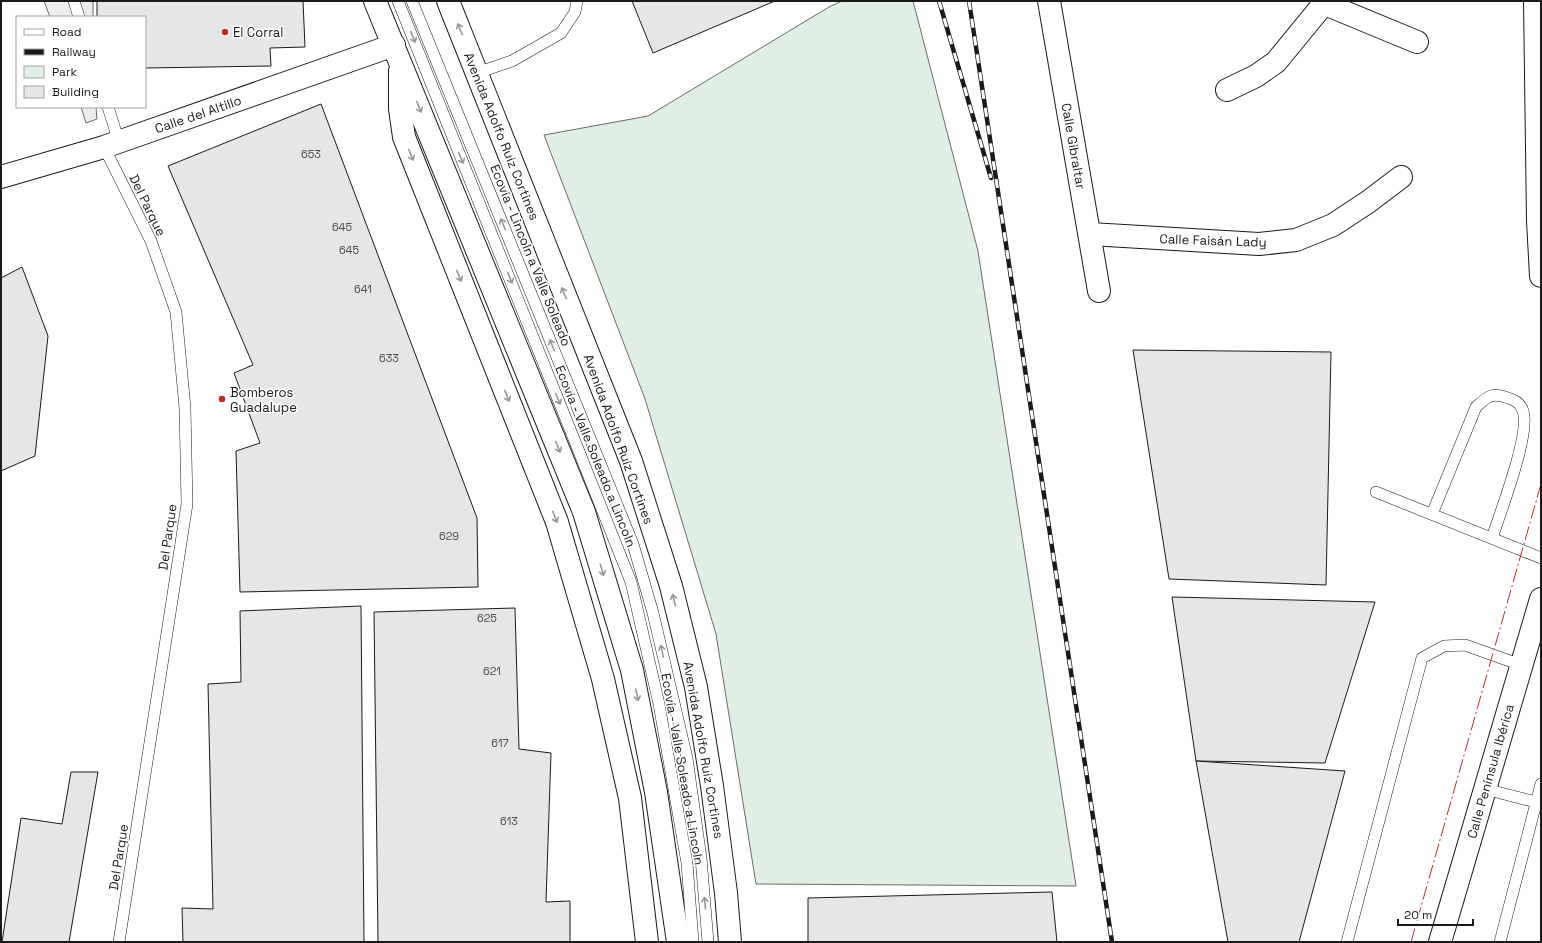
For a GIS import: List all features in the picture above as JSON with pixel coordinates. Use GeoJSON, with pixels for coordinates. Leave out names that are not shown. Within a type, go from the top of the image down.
{"type":"FeatureCollection","features":[{"type":"Feature","properties":{"kind":"main road"},"geometry":{"type":"LineString","coordinates":[[375,1],[584,512],[632,670],[656,792],[678,942]]}},
{"type":"Feature","properties":{"kind":"main road","name":"Avenida Adolfo Ruíz Cortines"},"geometry":{"type":"LineString","coordinates":[[448,1],[630,461],[671,586],[696,687],[726,893],[730,942]]}},
{"type":"Feature","properties":{"kind":"main road","name":"Calle Gibraltar"},"geometry":{"type":"LineString","coordinates":[[1049,1],[1099,291]]}},
{"type":"Feature","properties":{"kind":"main road"},"geometry":{"type":"LineString","coordinates":[[1535,1],[1538,221],[1541,276]]}},
{"type":"Feature","properties":{"kind":"main road"},"geometry":{"type":"LineString","coordinates":[[1227,90],[1256,76],[1276,62],[1325,2],[1417,42]]}},
{"type":"Feature","properties":{"kind":"main road"},"geometry":{"type":"LineString","coordinates":[[397,53],[400,109],[404,137],[557,522],[603,679],[630,798],[647,942]]}},
{"type":"Feature","properties":{"kind":"main road","name":"Calle del Altillo"},"geometry":{"type":"LineString","coordinates":[[1,177],[111,144],[397,53]]}},
{"type":"Feature","properties":{"kind":"main road","name":"Calle Faisán Lady"},"geometry":{"type":"LineString","coordinates":[[1090,234],[1259,244],[1296,240],[1333,225],[1368,202],[1401,177]]}},
{"type":"Feature","properties":{"kind":"main road","name":"Calle Península Ibérica"},"geometry":{"type":"LineString","coordinates":[[1440,942],[1541,600]]}},
{"type":"Feature","properties":{"kind":"lane"},"geometry":{"type":"LineString","coordinates":[[74,1],[79,16]]}},
{"type":"Feature","properties":{"kind":"lane","name":"Ecovía - Valle Soleado a Lincoln"},"geometry":{"type":"LineString","coordinates":[[398,1],[631,582],[659,704],[687,862],[693,942]]}},
{"type":"Feature","properties":{"kind":"lane","name":"Ecovía - Lincoln a Valle Soleado"},"geometry":{"type":"LineString","coordinates":[[412,1],[633,544],[653,613],[687,758],[701,858],[708,942]]}},
{"type":"Feature","properties":{"kind":"lane"},"geometry":{"type":"LineString","coordinates":[[477,73],[512,61],[561,33],[575,12],[577,1]]}},
{"type":"Feature","properties":{"kind":"lane","name":"Del Parque"},"geometry":{"type":"LineString","coordinates":[[108,108],[111,144],[151,241],[176,312],[186,422],[187,504],[119,942]]}},
{"type":"Feature","properties":{"kind":"lane"},"geometry":{"type":"LineString","coordinates":[[1432,514],[1476,407],[1487,396],[1501,395],[1516,400],[1524,411],[1524,429],[1518,455],[1492,538]]}},
{"type":"Feature","properties":{"kind":"lane"},"geometry":{"type":"LineString","coordinates":[[1376,492],[1541,558]]}},
{"type":"Feature","properties":{"kind":"lane"},"geometry":{"type":"LineString","coordinates":[[1347,942],[1422,658],[1444,646],[1465,646],[1521,665]]}},
{"type":"Feature","properties":{"kind":"lane"},"geometry":{"type":"LineString","coordinates":[[1500,942],[1541,784]]}},
{"type":"Feature","properties":{"kind":"lane"},"geometry":{"type":"LineString","coordinates":[[1485,789],[1536,802]]}},
{"type":"Feature","properties":{"kind":"green space"},"geometry":{"type":"Polygon","coordinates":[[[842,1],[913,1],[978,251],[1076,886],[756,884],[716,634],[645,399],[544,135],[648,116],[829,7],[842,1]]]}},
{"type":"Feature","properties":{"kind":"shaded area"},"geometry":{"type":"Polygon","coordinates":[[[44,1],[93,1],[93,16],[50,16],[44,1]]]}},
{"type":"Feature","properties":{"kind":"shaded area"},"geometry":{"type":"Polygon","coordinates":[[[81,108],[96,108],[97,119],[86,123],[81,108]]]}},
{"type":"Feature","properties":{"kind":"building","name":"El Corral"},"geometry":{"type":"Polygon","coordinates":[[[97,1],[303,1],[305,47],[270,48],[271,66],[146,68],[146,16],[97,16],[97,1]]]}},
{"type":"Feature","properties":{"kind":"building"},"geometry":{"type":"Polygon","coordinates":[[[632,1],[775,1],[653,53],[632,1]]]}},
{"type":"Feature","properties":{"kind":"building"},"geometry":{"type":"Polygon","coordinates":[[[321,104],[477,518],[478,587],[240,592],[236,451],[260,443],[234,373],[253,365],[168,166],[321,104]]]}},
{"type":"Feature","properties":{"kind":"building"},"geometry":{"type":"Polygon","coordinates":[[[22,267],[48,336],[35,456],[1,471],[1,278],[22,267]]]}},
{"type":"Feature","properties":{"kind":"building"},"geometry":{"type":"Polygon","coordinates":[[[1133,350],[1331,352],[1326,585],[1169,579],[1133,350]]]}},
{"type":"Feature","properties":{"kind":"building"},"geometry":{"type":"Polygon","coordinates":[[[1172,597],[1375,602],[1325,763],[1196,761],[1172,597]]]}},
{"type":"Feature","properties":{"kind":"building"},"geometry":{"type":"Polygon","coordinates":[[[361,606],[364,942],[183,942],[182,908],[213,909],[208,684],[241,682],[240,611],[361,606]]]}},
{"type":"Feature","properties":{"kind":"building"},"geometry":{"type":"Polygon","coordinates":[[[515,608],[519,749],[551,753],[546,902],[570,901],[570,942],[378,942],[374,612],[515,608]]]}},
{"type":"Feature","properties":{"kind":"building"},"geometry":{"type":"Polygon","coordinates":[[[1196,761],[1345,771],[1299,942],[1228,942],[1196,761]]]}},
{"type":"Feature","properties":{"kind":"building"},"geometry":{"type":"Polygon","coordinates":[[[71,772],[98,772],[69,942],[2,942],[21,818],[62,824],[71,772]]]}},
{"type":"Feature","properties":{"kind":"building"},"geometry":{"type":"Polygon","coordinates":[[[1052,892],[1057,942],[808,942],[808,898],[1052,892]]]}},
{"type":"Feature","properties":{"kind":"railway"},"geometry":{"type":"LineString","coordinates":[[939,1],[991,178]]}},
{"type":"Feature","properties":{"kind":"railway"},"geometry":{"type":"LineString","coordinates":[[969,1],[1112,942]]}},
{"type":"Feature","properties":{"kind":"power"},"geometry":{"type":"LineString","coordinates":[[1411,942],[1541,484]]}},
{"type":"Feature","properties":{"kind":"place","name":"El Corral"},"geometry":{"type":"Point","coordinates":[225,32]}},
{"type":"Feature","properties":{"kind":"place","name":"Bomberos Guadalupe"},"geometry":{"type":"Point","coordinates":[222,399]}}]}
